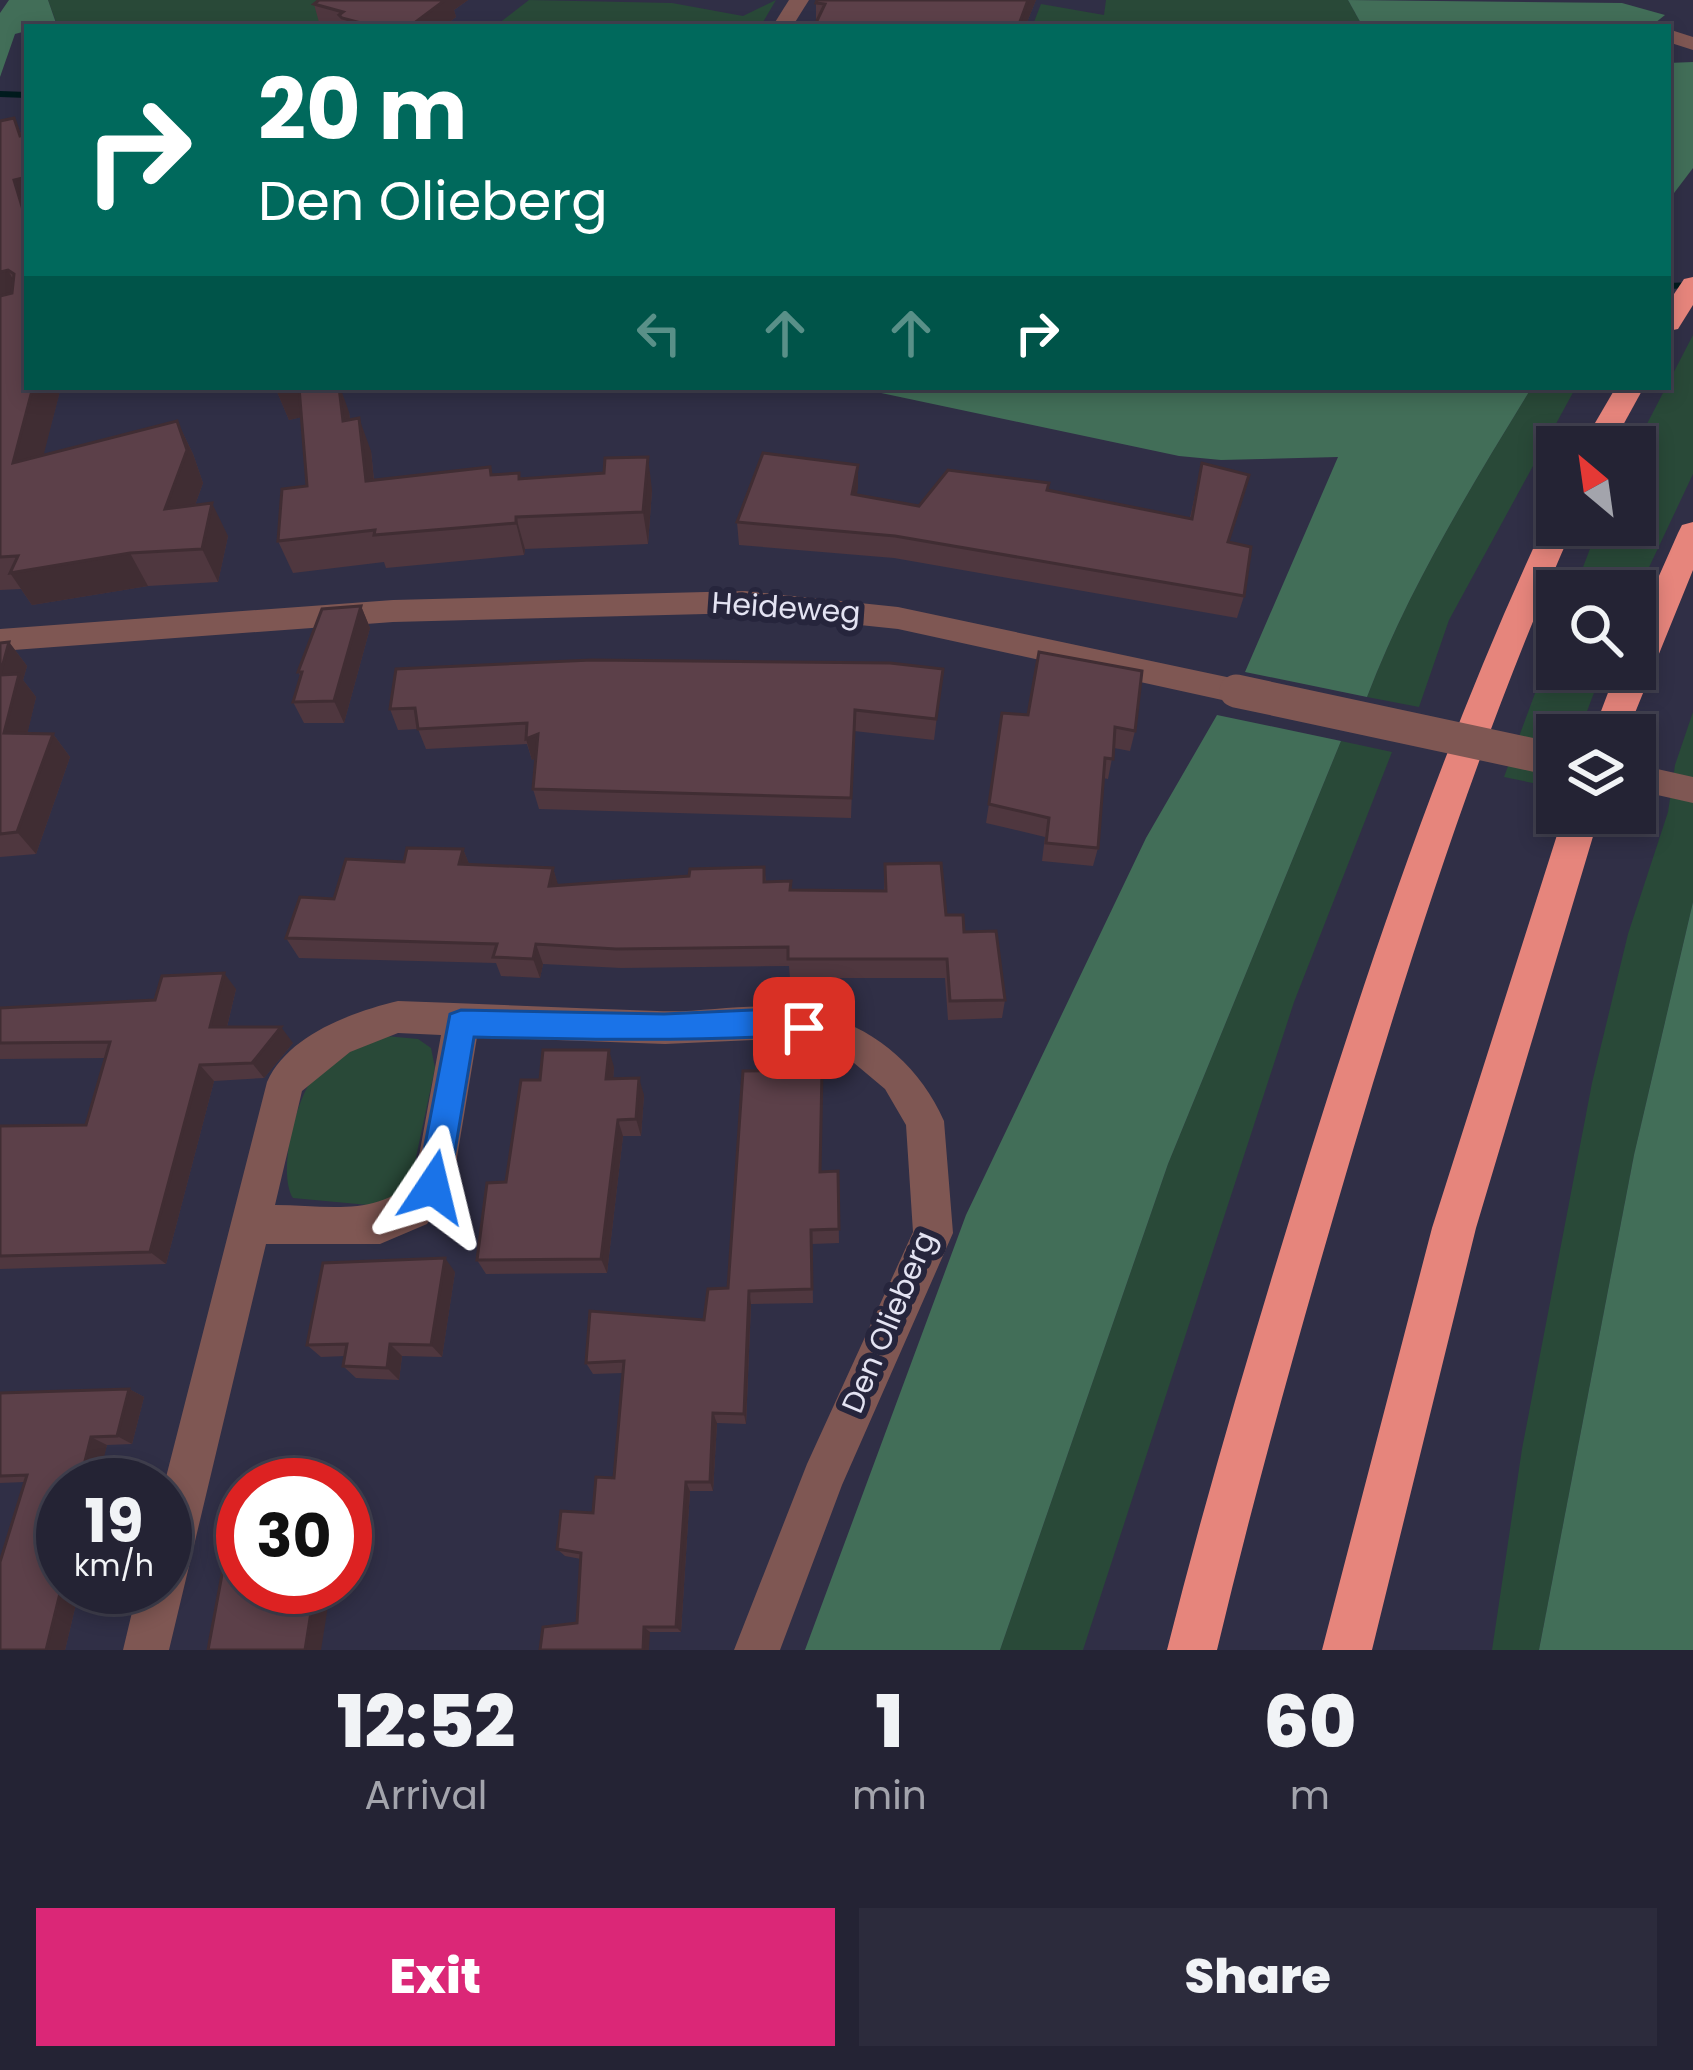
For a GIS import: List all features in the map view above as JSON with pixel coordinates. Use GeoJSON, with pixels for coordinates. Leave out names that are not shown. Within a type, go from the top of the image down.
{"type":"FeatureCollection","features":[{"type":"Feature","properties":{"kind":"highway"},"geometry":{"type":"LineString","coordinates":[[1671,318],[1693,285]]}},
{"type":"Feature","properties":{"kind":"highway"},"geometry":{"type":"LineString","coordinates":[[1608,426],[1628,390]]}},
{"type":"Feature","properties":{"kind":"highway"},"geometry":{"type":"LineString","coordinates":[[1656,619],[1693,533]]}},
{"type":"Feature","properties":{"kind":"highway"},"geometry":{"type":"LineString","coordinates":[[1192,1650],[1217,1543],[1375,1009],[1440,812],[1513,622],[1549,546]]}},
{"type":"Feature","properties":{"kind":"highway"},"geometry":{"type":"LineString","coordinates":[[1348,1650],[1400,1428],[1454,1228],[1542,927],[1575,834]]}},
{"type":"Feature","properties":{"kind":"street","name":"Heideweg"},"geometry":{"type":"LineString","coordinates":[[0,640],[416,610],[745,602],[898,618],[1536,755]]}},
{"type":"Feature","properties":{"kind":"street"},"geometry":{"type":"LineString","coordinates":[[1656,782],[1693,790]]}},
{"type":"Feature","properties":{"kind":"street","name":"Den Olieberg"},"geometry":{"type":"LineString","coordinates":[[192,1459],[286,1082],[322,1046],[360,1024],[398,1017],[664,1028],[778,1023],[830,1033],[867,1051],[898,1078],[925,1120],[933,1233],[822,1479],[758,1650]]}},
{"type":"Feature","properties":{"kind":"street"},"geometry":{"type":"LineString","coordinates":[[249,1224],[380,1225],[413,1210],[433,1187],[461,1023]]}},
{"type":"Feature","properties":{"kind":"street"},"geometry":{"type":"LineString","coordinates":[[146,1650],[155,1614]]}},
{"type":"Feature","properties":{"kind":"green space"},"geometry":{"type":"Polygon","coordinates":[[[9,0],[48,0],[56,23],[24,24],[24,32],[15,34],[0,77],[0,13],[9,0]]]}},
{"type":"Feature","properties":{"kind":"green space"},"geometry":{"type":"Polygon","coordinates":[[[48,0],[377,0],[342,24],[56,22],[48,0]]]}},
{"type":"Feature","properties":{"kind":"green space"},"geometry":{"type":"Polygon","coordinates":[[[529,0],[672,3],[743,16],[776,0],[762,24],[498,24],[529,0]]]}},
{"type":"Feature","properties":{"kind":"green space"},"geometry":{"type":"Polygon","coordinates":[[[1106,0],[1348,0],[1361,24],[1033,24],[1041,4],[1104,15],[1106,0]]]}},
{"type":"Feature","properties":{"kind":"green space"},"geometry":{"type":"Polygon","coordinates":[[[1348,0],[1622,3],[1665,15],[1654,24],[1361,24],[1348,0]]]}},
{"type":"Feature","properties":{"kind":"green space"},"geometry":{"type":"Polygon","coordinates":[[[1693,62],[1693,168],[1671,197],[1671,63],[1693,62]]]}},
{"type":"Feature","properties":{"kind":"green space"},"geometry":{"type":"Polygon","coordinates":[[[1693,335],[1693,474],[1648,570],[1582,570],[1591,546],[1656,546],[1656,426],[1646,426],[1665,390],[1671,390],[1671,377],[1693,335]]]}},
{"type":"Feature","properties":{"kind":"green space"},"geometry":{"type":"Polygon","coordinates":[[[867,390],[1530,390],[1422,577],[1367,697],[1245,672],[1338,457],[1221,460],[1179,456],[867,390]]]}},
{"type":"Feature","properties":{"kind":"green space"},"geometry":{"type":"Polygon","coordinates":[[[1530,390],[1574,390],[1555,426],[1536,426],[1536,460],[1449,620],[1419,707],[1367,697],[1422,577],[1530,390]]]}},
{"type":"Feature","properties":{"kind":"green space"},"geometry":{"type":"Polygon","coordinates":[[[1536,690],[1595,690],[1586,714],[1536,714],[1536,784],[1504,777],[1536,690]]]}},
{"type":"Feature","properties":{"kind":"green space"},"geometry":{"type":"Polygon","coordinates":[[[1693,712],[1693,902],[1634,1155],[1539,1650],[1492,1650],[1522,1449],[1592,1083],[1628,934],[1668,812],[1675,765],[1693,712]]]}},
{"type":"Feature","properties":{"kind":"green space"},"geometry":{"type":"Polygon","coordinates":[[[1217,715],[1341,741],[1168,1164],[1000,1650],[805,1650],[966,1215],[1146,838],[1217,715]]]}},
{"type":"Feature","properties":{"kind":"green space"},"geometry":{"type":"Polygon","coordinates":[[[1341,741],[1392,752],[1294,1002],[1083,1650],[1000,1650],[1168,1164],[1341,741]]]}},
{"type":"Feature","properties":{"kind":"green space"},"geometry":{"type":"Polygon","coordinates":[[[1693,902],[1693,1650],[1539,1650],[1634,1155],[1693,902]]]}},
{"type":"Feature","properties":{"kind":"green space"},"geometry":{"type":"Polygon","coordinates":[[[375,1035],[418,1039],[431,1048],[435,1068],[409,1190],[379,1206],[293,1198],[288,1153],[310,1083],[324,1067],[375,1035]]]}},
{"type":"Feature","properties":{"kind":"building"},"geometry":{"type":"Polygon","coordinates":[[[319,0],[445,0],[413,24],[365,24],[314,4],[319,0]]]}},
{"type":"Feature","properties":{"kind":"building"},"geometry":{"type":"Polygon","coordinates":[[[1028,0],[1019,24],[815,24],[825,4],[816,3],[1028,0]]]}},
{"type":"Feature","properties":{"kind":"building"},"geometry":{"type":"Polygon","coordinates":[[[14,118],[20,136],[24,135],[24,178],[14,180],[24,213],[24,390],[32,390],[13,463],[177,421],[187,450],[165,509],[212,503],[202,549],[130,553],[10,573],[18,556],[0,557],[0,296],[12,293],[14,274],[0,272],[0,121],[14,118]]]}},
{"type":"Feature","properties":{"kind":"building"},"geometry":{"type":"Polygon","coordinates":[[[299,390],[339,390],[343,421],[359,418],[366,481],[490,467],[491,475],[519,473],[519,479],[604,473],[605,458],[648,457],[643,512],[516,517],[516,523],[374,535],[375,530],[278,541],[282,489],[307,486],[299,390]]]}},
{"type":"Feature","properties":{"kind":"building"},"geometry":{"type":"Polygon","coordinates":[[[763,453],[858,465],[852,494],[919,506],[948,470],[1049,483],[1047,490],[1192,519],[1202,463],[1249,475],[1228,542],[1251,547],[1244,596],[895,536],[737,522],[763,453]]]}},
{"type":"Feature","properties":{"kind":"building"},"geometry":{"type":"Polygon","coordinates":[[[361,606],[334,701],[293,702],[302,672],[298,672],[322,609],[361,606]]]}},
{"type":"Feature","properties":{"kind":"building"},"geometry":{"type":"Polygon","coordinates":[[[9,642],[0,675],[0,643],[9,642]]]}},
{"type":"Feature","properties":{"kind":"building"},"geometry":{"type":"Polygon","coordinates":[[[1039,652],[1142,671],[1135,731],[1115,727],[1113,759],[1105,758],[1098,848],[1046,843],[1049,818],[989,804],[1002,713],[1028,715],[1039,652]]]}},
{"type":"Feature","properties":{"kind":"building"},"geometry":{"type":"Polygon","coordinates":[[[592,660],[890,663],[943,669],[936,719],[855,710],[851,798],[533,789],[538,734],[526,739],[527,723],[418,729],[415,708],[390,709],[396,669],[592,660]]]}},
{"type":"Feature","properties":{"kind":"building"},"geometry":{"type":"Polygon","coordinates":[[[19,674],[4,733],[53,734],[17,832],[0,834],[0,675],[19,674]]]}},
{"type":"Feature","properties":{"kind":"building"},"geometry":{"type":"Polygon","coordinates":[[[407,848],[463,849],[459,864],[553,868],[549,886],[689,876],[690,869],[764,867],[764,882],[791,881],[790,890],[886,891],[885,864],[941,863],[946,915],[963,915],[964,932],[996,931],[1005,1000],[950,1001],[947,959],[788,959],[788,947],[616,949],[536,944],[533,959],[493,957],[497,944],[286,938],[300,897],[334,899],[346,859],[404,862],[407,848]]]}},
{"type":"Feature","properties":{"kind":"building"},"geometry":{"type":"Polygon","coordinates":[[[224,973],[210,1027],[281,1027],[252,1063],[200,1065],[150,1252],[0,1256],[0,1126],[86,1125],[110,1042],[0,1043],[0,1008],[155,1000],[162,976],[224,973]]]}},
{"type":"Feature","properties":{"kind":"building"},"geometry":{"type":"Polygon","coordinates":[[[543,1050],[609,1050],[606,1079],[639,1078],[636,1119],[618,1120],[601,1259],[477,1260],[487,1183],[506,1182],[521,1080],[540,1080],[543,1050]]]}},
{"type":"Feature","properties":{"kind":"building"},"geometry":{"type":"Polygon","coordinates":[[[822,1070],[820,1172],[838,1171],[839,1229],[811,1230],[812,1289],[749,1291],[744,1414],[713,1413],[710,1482],[686,1482],[676,1627],[644,1627],[643,1650],[540,1650],[543,1627],[577,1623],[581,1553],[557,1549],[561,1511],[593,1513],[596,1477],[614,1478],[624,1361],[586,1363],[590,1311],[704,1320],[708,1289],[728,1288],[743,1071],[822,1070]]]}},
{"type":"Feature","properties":{"kind":"building"},"geometry":{"type":"Polygon","coordinates":[[[445,1258],[431,1345],[390,1344],[387,1368],[343,1366],[347,1344],[307,1345],[323,1263],[445,1258]]]}},
{"type":"Feature","properties":{"kind":"building"},"geometry":{"type":"Polygon","coordinates":[[[129,1389],[117,1436],[91,1437],[86,1458],[36,1458],[36,1614],[55,1614],[46,1650],[0,1650],[0,1562],[27,1475],[0,1476],[0,1393],[129,1389]]]}},
{"type":"Feature","properties":{"kind":"building"},"geometry":{"type":"Polygon","coordinates":[[[216,1607],[216,1614],[311,1614],[305,1650],[208,1650],[216,1607]]]}},
{"type":"Feature","properties":{"kind":"waterway"},"geometry":{"type":"LineString","coordinates":[[0,94],[24,95]]}},
{"type":"Feature","properties":{"kind":"waterway"},"geometry":{"type":"LineString","coordinates":[[1671,286],[1693,285]]}},
{"type":"Feature","properties":{"kind":"route"},"geometry":{"type":"LineString","coordinates":[[433,1187],[461,1023],[664,1028],[778,1023],[804,1028]]}}]}
